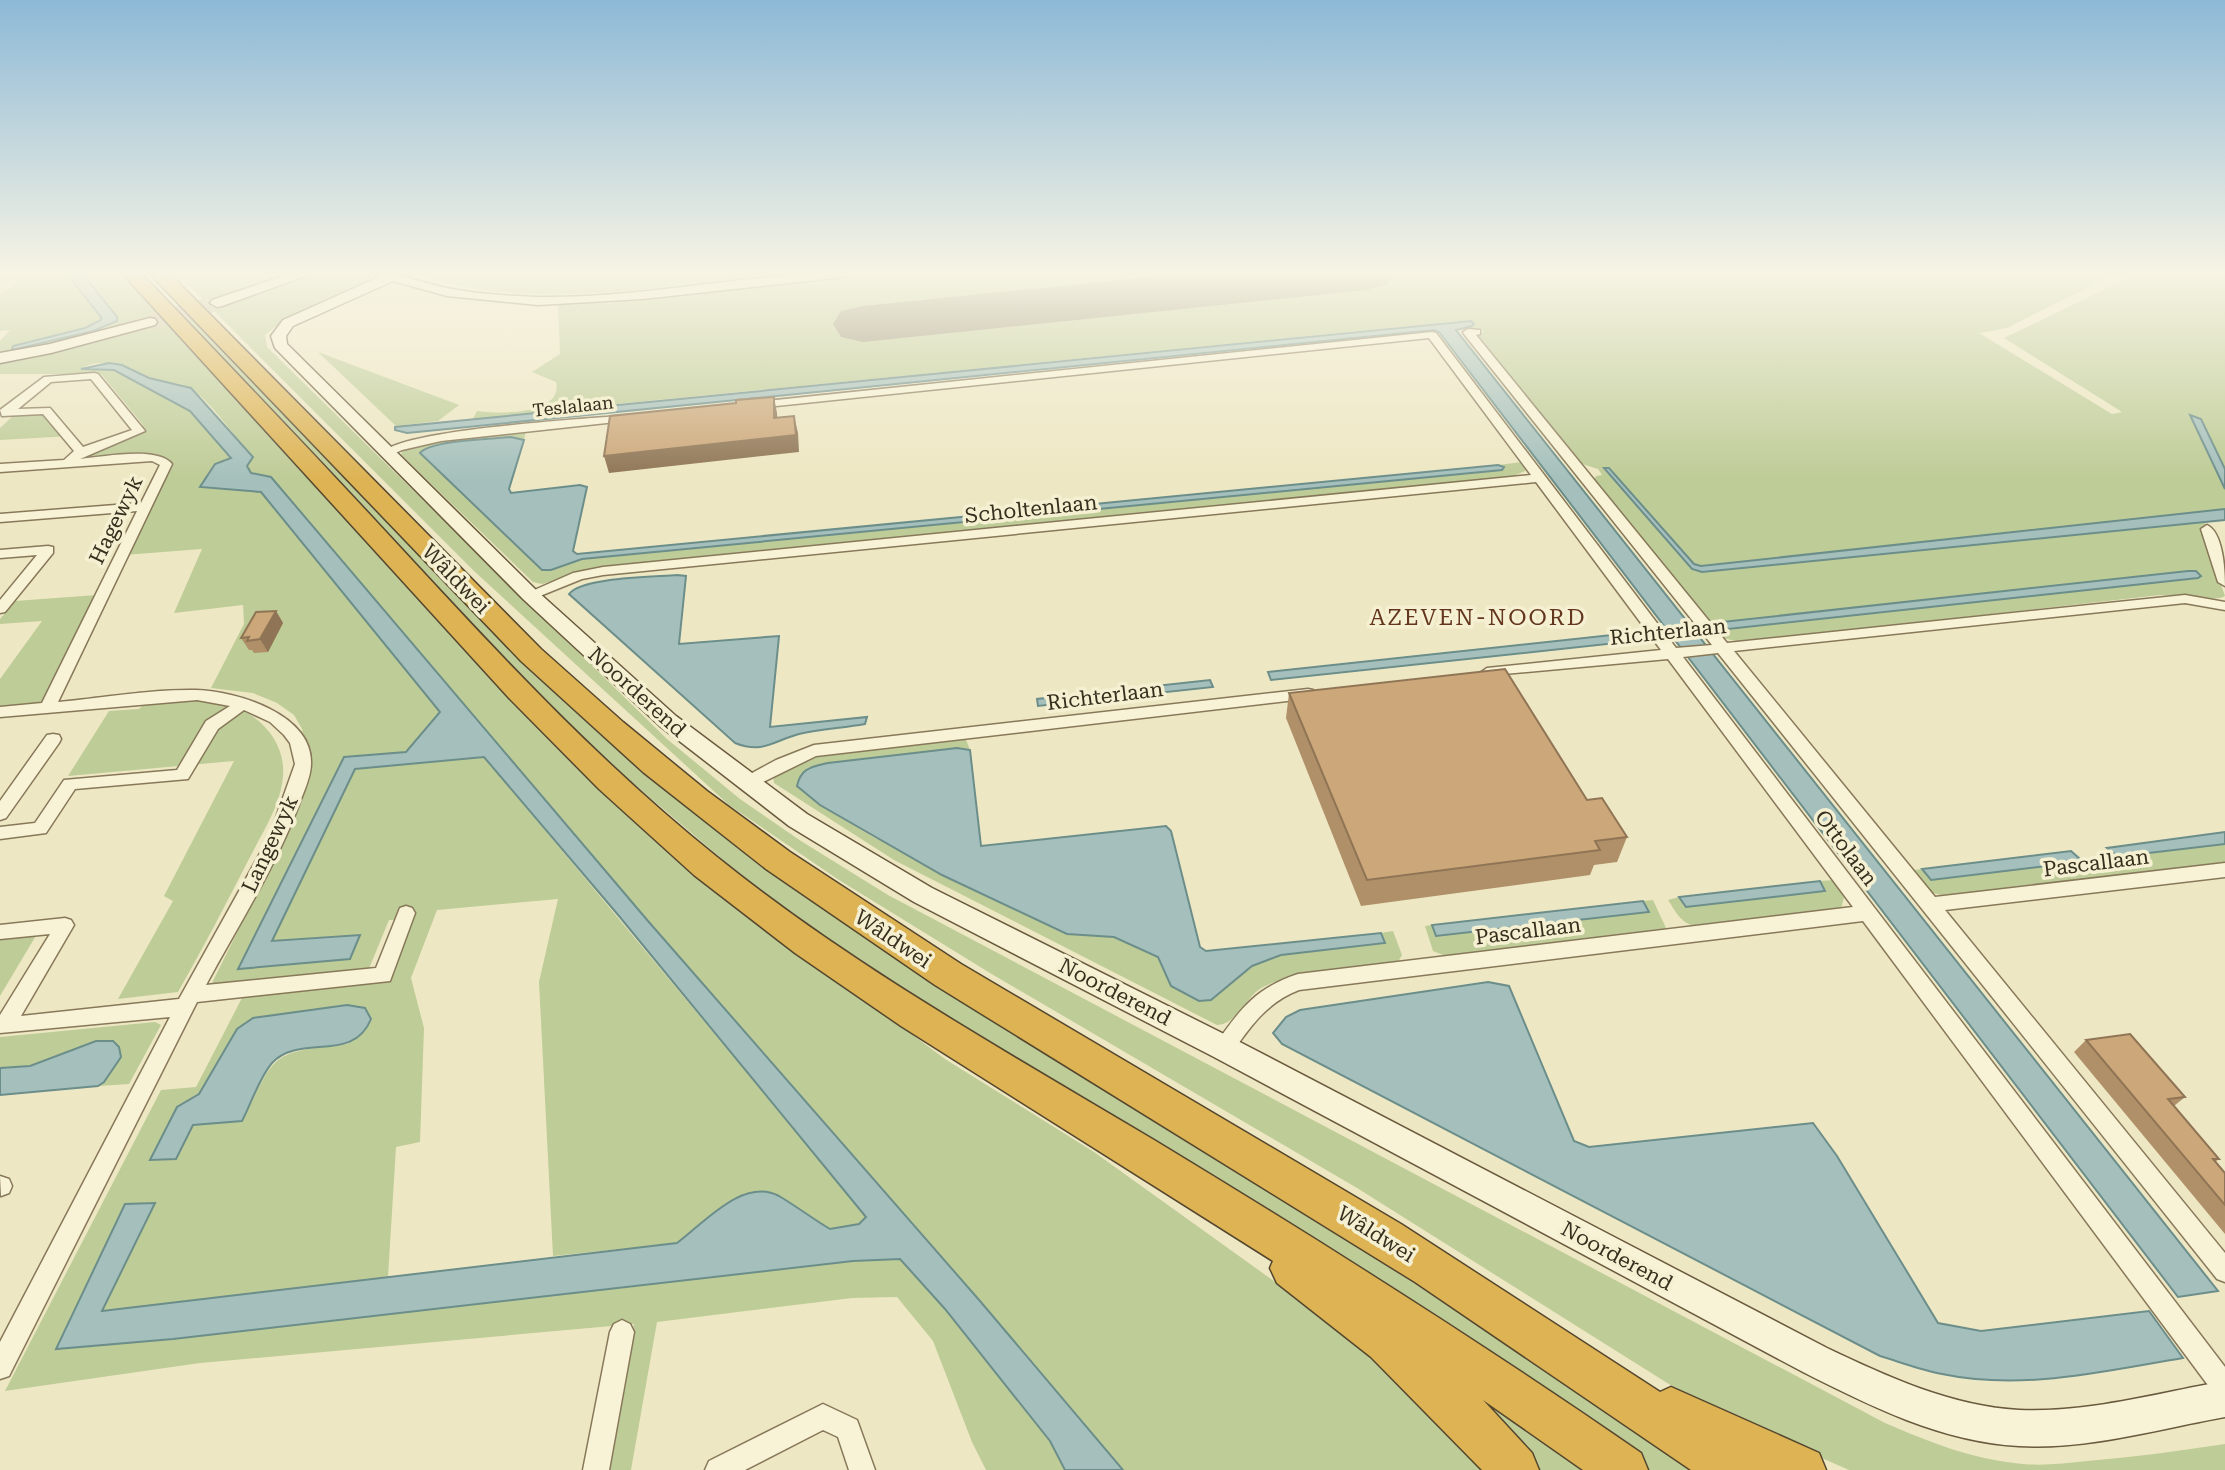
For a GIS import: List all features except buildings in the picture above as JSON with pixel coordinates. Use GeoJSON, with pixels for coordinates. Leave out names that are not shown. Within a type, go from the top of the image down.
{"type":"FeatureCollection","features":[{"type":"Feature","properties":{"kind":"highway","name":"Wâldwei"},"geometry":{"type":"LineString","coordinates":[[195,342],[386,546],[486,659],[629,800],[755,905],[909,1013],[1362,1292],[1624,1470]]}},
{"type":"Feature","properties":{"kind":"highway","name":"Wâldwei"},"geometry":{"type":"LineString","coordinates":[[225,342],[531,655],[590,710],[697,800],[836,901],[927,961],[1068,1050],[1388,1241],[1599,1377],[1733,1470]]}},
{"type":"Feature","properties":{"kind":"highway"},"geometry":{"type":"LineString","coordinates":[[1189,1184],[1387,1341],[1471,1422],[1516,1470]]}},
{"type":"Feature","properties":{"kind":"highway"},"geometry":{"type":"LineString","coordinates":[[1599,1377],[1802,1470]]}},
{"type":"Feature","properties":{"kind":"street"},"geometry":{"type":"LineString","coordinates":[[0,358],[75,342]]}},
{"type":"Feature","properties":{"kind":"street","name":"Noorderend"},"geometry":{"type":"LineString","coordinates":[[279,342],[530,595],[668,721],[747,783],[856,857],[923,895],[1224,1048],[1815,1360],[1907,1403],[1950,1417],[1986,1424],[2049,1428],[2225,1399]]}},
{"type":"Feature","properties":{"kind":"street","name":"Ottolaan"},"geometry":{"type":"LineString","coordinates":[[742,406],[1368,342]]}},
{"type":"Feature","properties":{"kind":"street","name":"Ottolaan"},"geometry":{"type":"LineString","coordinates":[[1437,342],[1674,652],[1866,913],[2225,1387]]}},
{"type":"Feature","properties":{"kind":"street","name":"Ottolaan"},"geometry":{"type":"LineString","coordinates":[[1476,342],[1587,473],[1717,647],[1930,905],[2225,1271]]}},
{"type":"Feature","properties":{"kind":"street"},"geometry":{"type":"LineString","coordinates":[[2,413],[48,379],[94,376],[139,431],[80,452],[66,463]]}},
{"type":"Feature","properties":{"kind":"street"},"geometry":{"type":"LineString","coordinates":[[2,413],[46,410],[80,452]]}},
{"type":"Feature","properties":{"kind":"street","name":"Teslalaan"},"geometry":{"type":"LineString","coordinates":[[389,452],[440,437],[645,416]]}},
{"type":"Feature","properties":{"kind":"street","name":"Hagewyk"},"geometry":{"type":"LineString","coordinates":[[0,468],[152,457],[161,459],[166,464],[47,708]]}},
{"type":"Feature","properties":{"kind":"street","name":"Scholtenlaan"},"geometry":{"type":"LineString","coordinates":[[530,595],[578,576],[603,571],[1539,478]]}},
{"type":"Feature","properties":{"kind":"street"},"geometry":{"type":"LineString","coordinates":[[0,518],[146,506]]}},
{"type":"Feature","properties":{"kind":"street"},"geometry":{"type":"LineString","coordinates":[[2207,529],[2225,582]]}},
{"type":"Feature","properties":{"kind":"street"},"geometry":{"type":"LineString","coordinates":[[0,554],[48,550],[0,609]]}},
{"type":"Feature","properties":{"kind":"street","name":"Richterlaan"},"geometry":{"type":"LineString","coordinates":[[1473,675],[2185,599],[2225,606]]}},
{"type":"Feature","properties":{"kind":"street","name":"Richterlaan"},"geometry":{"type":"LineString","coordinates":[[747,783],[814,751],[1322,692]]}},
{"type":"Feature","properties":{"kind":"street","name":"Langewyk"},"geometry":{"type":"LineString","coordinates":[[0,712],[197,695],[243,704],[275,718],[298,742],[303,764],[278,837],[188,1001],[0,1367]]}},
{"type":"Feature","properties":{"kind":"street"},"geometry":{"type":"LineString","coordinates":[[0,832],[40,829],[70,784],[182,775],[212,725],[243,704]]}},
{"type":"Feature","properties":{"kind":"street"},"geometry":{"type":"LineString","coordinates":[[0,814],[53,739]]}},
{"type":"Feature","properties":{"kind":"street","name":"Pascallaan"},"geometry":{"type":"LineString","coordinates":[[1930,905],[2225,870]]}},
{"type":"Feature","properties":{"kind":"street"},"geometry":{"type":"LineString","coordinates":[[0,932],[65,925],[4,1026],[383,975],[407,913]]}},
{"type":"Feature","properties":{"kind":"street","name":"Pascallaan"},"geometry":{"type":"LineString","coordinates":[[1224,1048],[1249,1011],[1274,990],[1298,982],[1866,913]]}},
{"type":"Feature","properties":{"kind":"street"},"geometry":{"type":"LineString","coordinates":[[596,1470],[622,1332]]}},
{"type":"Feature","properties":{"kind":"street"},"geometry":{"type":"LineString","coordinates":[[718,1470],[823,1417],[848,1429],[862,1470]]}},
{"type":"Feature","properties":{"kind":"green space"},"geometry":{"type":"Polygon","coordinates":[[[0,342],[31,342],[14,346],[13,350],[45,342],[64,342],[0,355],[0,342]]]}},
{"type":"Feature","properties":{"kind":"green space"},"geometry":{"type":"Polygon","coordinates":[[[71,342],[188,342],[681,862],[945,1059],[1094,1152],[1377,1355],[1491,1470],[1123,1470],[980,1300],[648,921],[271,477],[251,474],[246,467],[252,456],[205,401],[186,386],[99,363],[81,369],[113,370],[190,411],[232,458],[215,464],[200,487],[261,492],[440,712],[406,752],[344,757],[239,968],[359,935],[272,942],[355,769],[484,757],[867,1217],[859,1224],[830,1229],[777,1195],[697,1228],[677,1243],[553,1256],[539,982],[558,899],[437,910],[411,978],[424,1028],[420,1142],[396,1147],[388,1277],[102,1311],[154,1203],[56,1349],[173,1339],[853,1261],[901,1259],[945,1309],[1050,1441],[1065,1470],[986,1470],[972,1442],[933,1341],[897,1297],[852,1298],[657,1322],[631,1470],[608,1470],[634,1324],[200,1363],[5,1391],[161,1090],[196,1087],[244,994],[387,980],[411,919],[389,920],[368,971],[211,985],[301,804],[312,766],[302,729],[294,715],[277,703],[253,693],[211,688],[244,624],[243,605],[174,613],[202,549],[124,555],[168,462],[163,457],[154,455],[81,459],[79,456],[143,432],[143,425],[101,374],[0,374],[0,359],[71,342]],[[347,1005],[253,1018],[237,1029],[199,1094],[177,1107],[193,1125],[242,1121],[262,1081],[278,1060],[303,1050],[348,1044],[365,1008],[347,1005]]]}},
{"type":"Feature","properties":{"kind":"green space"},"geometry":{"type":"Polygon","coordinates":[[[203,342],[217,342],[630,753],[1706,1470],[1644,1470],[914,1000],[748,881],[575,734],[203,342]]]}},
{"type":"Feature","properties":{"kind":"green space"},"geometry":{"type":"Polygon","coordinates":[[[245,342],[266,342],[267,347],[667,739],[740,799],[888,895],[1885,1423],[1969,1454],[2031,1465],[2122,1458],[2225,1444],[2225,1470],[1849,1470],[1726,1416],[1672,1386],[1357,1188],[990,973],[839,880],[729,805],[474,571],[245,342]]]}},
{"type":"Feature","properties":{"kind":"green space"},"geometry":{"type":"Polygon","coordinates":[[[560,342],[1251,342],[576,408],[556,413],[471,422],[477,411],[498,413],[527,410],[550,401],[556,393],[556,382],[532,372],[560,354],[560,342]]]}},
{"type":"Feature","properties":{"kind":"green space"},"geometry":{"type":"Polygon","coordinates":[[[1480,342],[1993,342],[2112,414],[2122,412],[2010,342],[2225,342],[2225,469],[2201,419],[2190,416],[2225,489],[2225,509],[1701,566],[1694,564],[1604,469],[1696,571],[2201,521],[2212,528],[2201,528],[2225,596],[2212,599],[2160,595],[1742,642],[1722,638],[1593,482],[1596,476],[1602,475],[1598,469],[1576,462],[1480,342]]]}},
{"type":"Feature","properties":{"kind":"green space"},"geometry":{"type":"Polygon","coordinates":[[[318,352],[459,405],[438,421],[396,426],[318,352]]]}},
{"type":"Feature","properties":{"kind":"green space"},"geometry":{"type":"Polygon","coordinates":[[[53,413],[71,436],[0,440],[0,428],[14,415],[53,413]]]}},
{"type":"Feature","properties":{"kind":"green space"},"geometry":{"type":"Polygon","coordinates":[[[526,430],[524,440],[471,440],[438,445],[420,453],[542,570],[551,570],[582,559],[1502,469],[1503,467],[1498,465],[1522,462],[1527,470],[1509,478],[602,568],[542,584],[533,582],[401,455],[402,452],[398,448],[445,438],[526,430]]]}},
{"type":"Feature","properties":{"kind":"green space"},"geometry":{"type":"Polygon","coordinates":[[[97,595],[43,704],[0,708],[0,679],[42,621],[0,624],[0,619],[15,601],[97,595]]]}},
{"type":"Feature","properties":{"kind":"green space"},"geometry":{"type":"Polygon","coordinates":[[[148,701],[218,703],[251,715],[269,731],[275,741],[283,764],[283,776],[279,798],[270,819],[178,992],[118,999],[173,901],[164,896],[234,761],[68,776],[109,711],[139,709],[148,701]]]}},
{"type":"Feature","properties":{"kind":"green space"},"geometry":{"type":"Polygon","coordinates":[[[965,737],[970,750],[957,748],[828,763],[807,768],[797,786],[820,805],[875,838],[1096,934],[1114,937],[1158,957],[1171,986],[1211,999],[1252,966],[1281,955],[1384,943],[1381,933],[1393,931],[1402,955],[1398,962],[1313,972],[1280,980],[1258,990],[1237,1015],[1217,1025],[894,860],[774,783],[773,773],[810,756],[965,737]]]}},
{"type":"Feature","properties":{"kind":"green space"},"geometry":{"type":"Polygon","coordinates":[[[2225,844],[2225,864],[1949,897],[1929,892],[1907,871],[1922,869],[1931,880],[2225,844]]]}},
{"type":"Feature","properties":{"kind":"green space"},"geometry":{"type":"Polygon","coordinates":[[[1835,880],[1845,893],[1841,909],[1700,927],[1684,921],[1668,900],[1679,897],[1687,907],[1825,890],[1820,881],[1835,880]]]}},
{"type":"Feature","properties":{"kind":"green space"},"geometry":{"type":"Polygon","coordinates":[[[1653,900],[1666,928],[1661,932],[1448,957],[1433,951],[1425,926],[1432,925],[1437,936],[1649,912],[1643,901],[1653,900]]]}},
{"type":"Feature","properties":{"kind":"green space"},"geometry":{"type":"Polygon","coordinates":[[[37,934],[0,996],[0,935],[37,934]]]}},
{"type":"Feature","properties":{"kind":"green space"},"geometry":{"type":"Polygon","coordinates":[[[155,1022],[161,1025],[129,1084],[98,1086],[104,1082],[96,1041],[30,1066],[0,1068],[0,1037],[155,1022]]]}},
{"type":"Feature","properties":{"kind":"green space"},"geometry":{"type":"Polygon","coordinates":[[[1394,1338],[1591,1470],[1524,1470],[1394,1338]]]}},
{"type":"Feature","properties":{"kind":"water"},"geometry":{"type":"Polygon","coordinates":[[[31,342],[48,342],[12,350],[13,346],[31,342]]]}},
{"type":"Feature","properties":{"kind":"water"},"geometry":{"type":"Polygon","coordinates":[[[1262,342],[1318,342],[407,433],[395,430],[395,427],[1262,342]]]}},
{"type":"Feature","properties":{"kind":"water"},"geometry":{"type":"Polygon","coordinates":[[[1446,342],[1465,342],[2218,1291],[2178,1297],[1446,342]]]}},
{"type":"Feature","properties":{"kind":"water"},"geometry":{"type":"Polygon","coordinates":[[[109,363],[122,365],[149,378],[191,388],[253,457],[247,466],[251,473],[271,477],[648,921],[980,1301],[1123,1470],[1065,1470],[1050,1441],[945,1309],[900,1259],[853,1261],[173,1339],[56,1349],[125,1204],[155,1203],[102,1311],[677,1243],[725,1205],[752,1193],[765,1192],[779,1196],[830,1229],[859,1224],[866,1217],[619,916],[484,757],[355,769],[272,941],[360,935],[350,959],[238,969],[344,757],[406,752],[440,712],[261,492],[200,487],[215,464],[231,458],[190,411],[114,370],[81,369],[109,363]]]}},
{"type":"Feature","properties":{"kind":"water"},"geometry":{"type":"Polygon","coordinates":[[[2190,415],[2201,419],[2225,469],[2225,489],[2190,415]]]}},
{"type":"Feature","properties":{"kind":"water"},"geometry":{"type":"Polygon","coordinates":[[[511,437],[524,440],[509,489],[511,493],[580,485],[587,487],[573,551],[577,554],[1498,465],[1504,467],[1502,470],[582,559],[551,570],[542,570],[420,453],[436,445],[511,437]]]}},
{"type":"Feature","properties":{"kind":"water"},"geometry":{"type":"Polygon","coordinates":[[[1604,468],[1609,468],[1694,564],[1701,566],[2225,509],[2225,520],[1702,572],[1692,569],[1604,468]]]}},
{"type":"Feature","properties":{"kind":"water"},"geometry":{"type":"Polygon","coordinates":[[[2196,571],[2201,576],[1728,629],[1722,622],[2196,571]]]}},
{"type":"Feature","properties":{"kind":"water"},"geometry":{"type":"Polygon","coordinates":[[[686,576],[679,644],[779,636],[770,727],[867,717],[865,724],[799,734],[761,747],[735,743],[569,594],[576,588],[603,581],[686,576]]]}},
{"type":"Feature","properties":{"kind":"water"},"geometry":{"type":"Polygon","coordinates":[[[1630,633],[1635,641],[1271,680],[1268,672],[1630,633]]]}},
{"type":"Feature","properties":{"kind":"water"},"geometry":{"type":"Polygon","coordinates":[[[1210,680],[1213,687],[1038,706],[1037,699],[1210,680]]]}},
{"type":"Feature","properties":{"kind":"water"},"geometry":{"type":"Polygon","coordinates":[[[957,748],[970,750],[981,846],[1166,826],[1171,831],[1200,947],[1206,951],[1381,933],[1385,943],[1281,955],[1252,966],[1211,1000],[1199,1001],[1171,986],[1158,957],[1114,937],[1067,934],[942,875],[820,805],[797,786],[804,772],[822,764],[957,748]]]}},
{"type":"Feature","properties":{"kind":"water"},"geometry":{"type":"Polygon","coordinates":[[[2225,832],[2225,844],[2123,856],[2116,855],[2107,848],[2225,832]]]}},
{"type":"Feature","properties":{"kind":"water"},"geometry":{"type":"Polygon","coordinates":[[[2071,851],[2080,862],[1931,880],[1922,869],[2071,851]]]}},
{"type":"Feature","properties":{"kind":"water"},"geometry":{"type":"Polygon","coordinates":[[[1820,881],[1825,891],[1686,907],[1679,897],[1820,881]]]}},
{"type":"Feature","properties":{"kind":"water"},"geometry":{"type":"Polygon","coordinates":[[[1643,901],[1649,912],[1436,936],[1432,925],[1643,901]]]}},
{"type":"Feature","properties":{"kind":"water"},"geometry":{"type":"Polygon","coordinates":[[[1488,982],[1509,986],[1574,1141],[1589,1147],[1813,1123],[1837,1156],[1938,1323],[1981,1331],[2149,1311],[2183,1358],[2063,1377],[2003,1380],[1942,1374],[1880,1356],[1282,1044],[1273,1033],[1286,1017],[1300,1010],[1488,982]]]}},
{"type":"Feature","properties":{"kind":"water"},"geometry":{"type":"Polygon","coordinates":[[[347,1005],[365,1008],[371,1019],[363,1033],[352,1041],[339,1045],[284,1054],[267,1069],[242,1121],[193,1125],[176,1159],[150,1160],[177,1107],[199,1094],[237,1029],[253,1018],[347,1005]]]}},
{"type":"Feature","properties":{"kind":"water"},"geometry":{"type":"Polygon","coordinates":[[[96,1041],[113,1041],[119,1047],[121,1057],[104,1082],[98,1086],[0,1095],[0,1068],[30,1066],[96,1041]]]}},
{"type":"Feature","properties":{"kind":"district","name":"AZEVEN-NOORD"},"geometry":{"type":"Point","coordinates":[1478,617]}}]}
